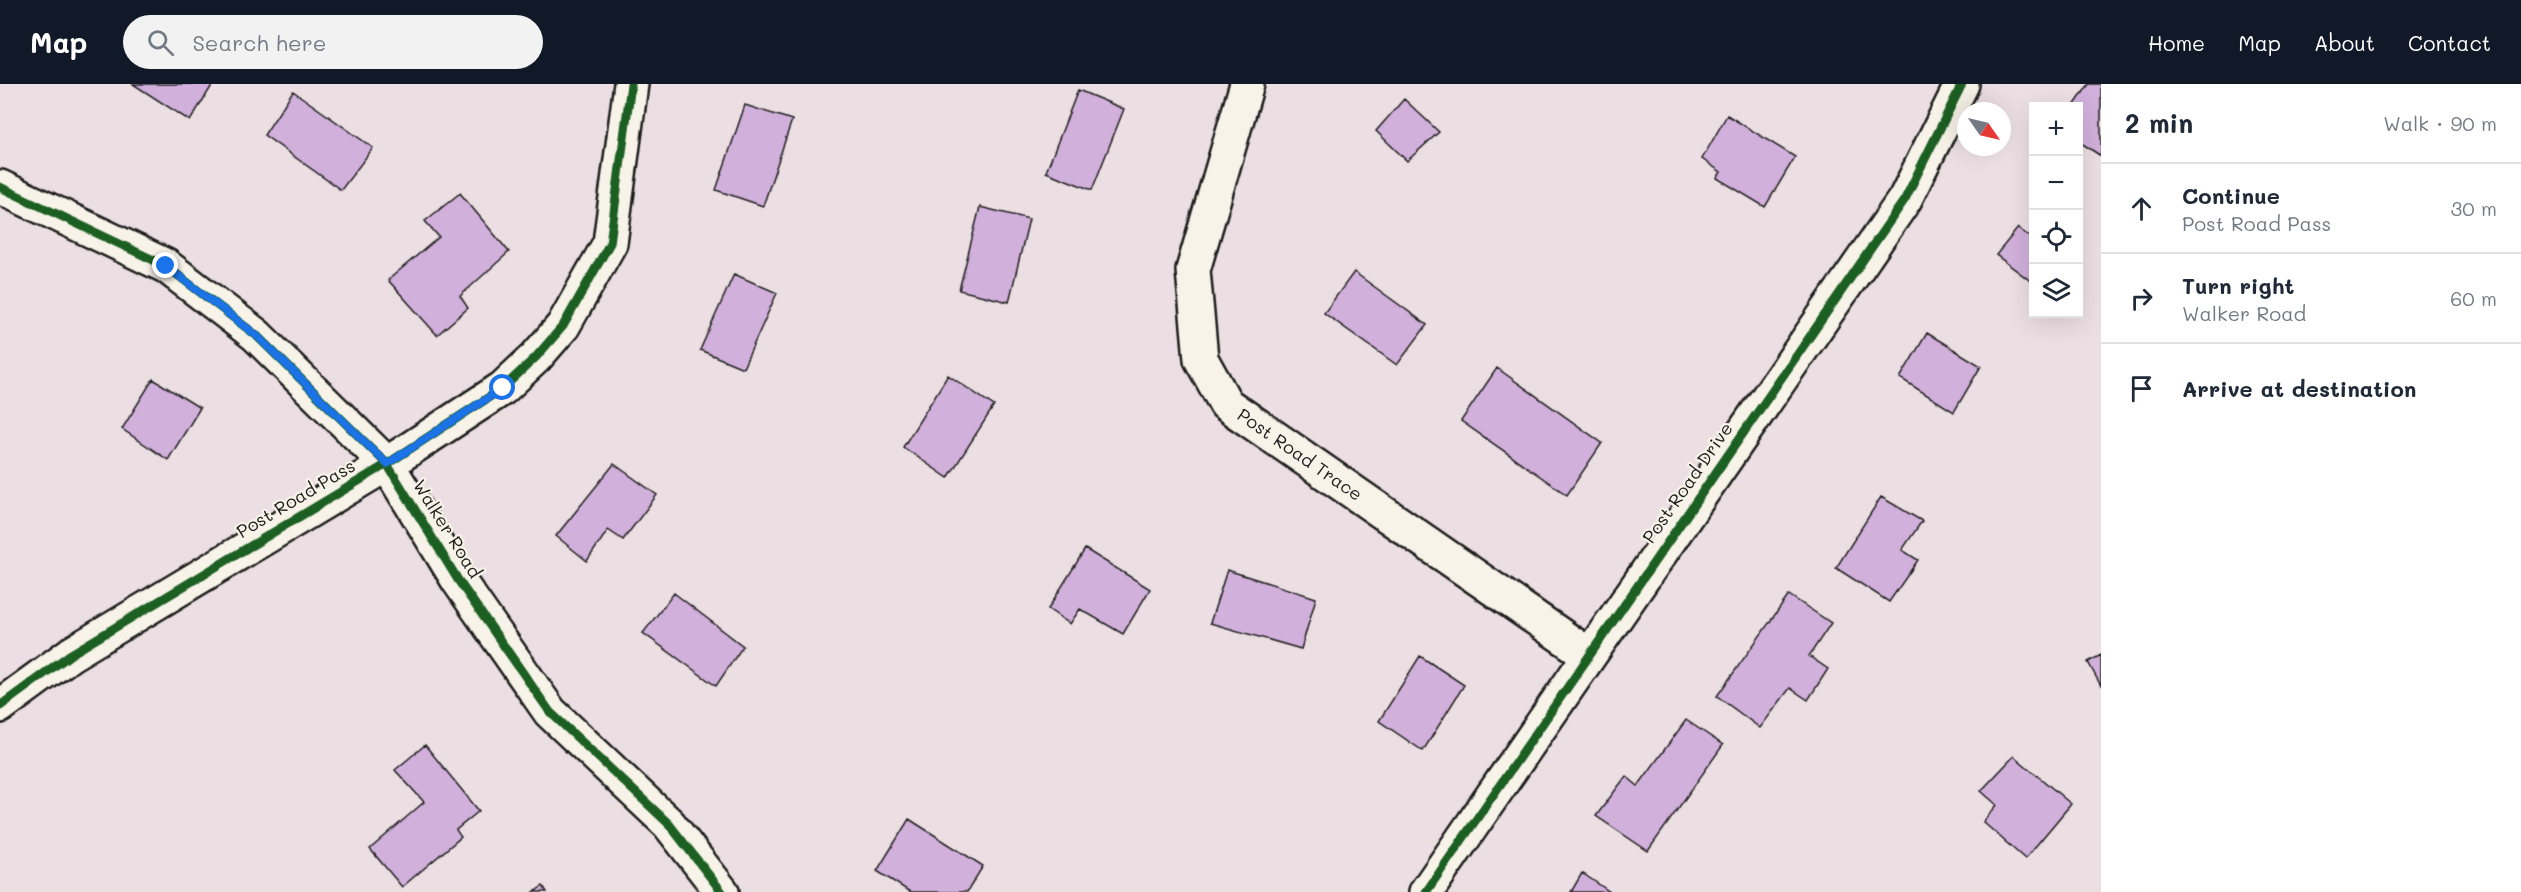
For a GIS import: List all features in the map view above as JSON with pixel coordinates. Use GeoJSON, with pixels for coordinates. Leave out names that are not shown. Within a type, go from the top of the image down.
{"type":"FeatureCollection","features":[{"type":"Feature","properties":{"kind":"street","name":"Post Road Pass"},"geometry":{"type":"LineString","coordinates":[[0,706],[71,654],[387,464],[503,388],[536,357],[564,326],[610,243],[631,84]]}},
{"type":"Feature","properties":{"kind":"street","name":"Post Road Trace"},"geometry":{"type":"LineString","coordinates":[[1247,84],[1193,270],[1201,360],[1226,404],[1589,655]]}},
{"type":"Feature","properties":{"kind":"street","name":"Post Road Drive"},"geometry":{"type":"LineString","coordinates":[[1426,892],[1905,199],[1962,84]]}},
{"type":"Feature","properties":{"kind":"street","name":"Walker Road"},"geometry":{"type":"LineString","coordinates":[[0,187],[166,266],[256,335],[387,464],[458,580],[550,712],[669,824],[722,892]]}},
{"type":"Feature","properties":{"kind":"building"},"geometry":{"type":"Polygon","coordinates":[[[133,84],[213,84],[190,121],[133,84]]]}},
{"type":"Feature","properties":{"kind":"building"},"geometry":{"type":"Polygon","coordinates":[[[2089,84],[2101,84],[2101,156],[2083,144],[2083,102],[2077,102],[2089,84]]]}},
{"type":"Feature","properties":{"kind":"building"},"geometry":{"type":"Polygon","coordinates":[[[1078,90],[1124,109],[1092,190],[1046,172],[1078,90]]]}},
{"type":"Feature","properties":{"kind":"building"},"geometry":{"type":"Polygon","coordinates":[[[293,91],[373,148],[341,190],[264,135],[293,91]]]}},
{"type":"Feature","properties":{"kind":"building"},"geometry":{"type":"Polygon","coordinates":[[[1404,99],[1439,132],[1407,161],[1376,131],[1404,99]]]}},
{"type":"Feature","properties":{"kind":"building"},"geometry":{"type":"Polygon","coordinates":[[[745,105],[792,120],[763,206],[716,190],[745,105]]]}},
{"type":"Feature","properties":{"kind":"building"},"geometry":{"type":"Polygon","coordinates":[[[1727,115],[1795,157],[1765,207],[1717,178],[1721,172],[1702,159],[1727,115]]]}},
{"type":"Feature","properties":{"kind":"building"},"geometry":{"type":"Polygon","coordinates":[[[460,193],[509,252],[460,296],[468,308],[437,335],[388,280],[439,237],[425,221],[460,193]]]}},
{"type":"Feature","properties":{"kind":"building"},"geometry":{"type":"Polygon","coordinates":[[[980,207],[1029,219],[1009,302],[959,290],[980,207]]]}},
{"type":"Feature","properties":{"kind":"building"},"geometry":{"type":"Polygon","coordinates":[[[2018,228],[2029,236],[2029,280],[1996,255],[2018,228]]]}},
{"type":"Feature","properties":{"kind":"building"},"geometry":{"type":"Polygon","coordinates":[[[1354,272],[1427,325],[1397,365],[1324,313],[1354,272]]]}},
{"type":"Feature","properties":{"kind":"building"},"geometry":{"type":"Polygon","coordinates":[[[734,274],[777,293],[743,368],[700,350],[734,274]]]}},
{"type":"Feature","properties":{"kind":"building"},"geometry":{"type":"Polygon","coordinates":[[[1927,333],[1981,366],[1954,412],[1900,378],[1927,333]]]}},
{"type":"Feature","properties":{"kind":"building"},"geometry":{"type":"Polygon","coordinates":[[[1497,368],[1602,443],[1567,495],[1461,421],[1497,368]]]}},
{"type":"Feature","properties":{"kind":"building"},"geometry":{"type":"Polygon","coordinates":[[[948,375],[994,406],[948,478],[903,447],[948,375]]]}},
{"type":"Feature","properties":{"kind":"building"},"geometry":{"type":"Polygon","coordinates":[[[153,379],[200,408],[168,460],[122,429],[153,379]]]}},
{"type":"Feature","properties":{"kind":"building"},"geometry":{"type":"Polygon","coordinates":[[[614,464],[657,495],[623,540],[608,530],[587,561],[556,536],[614,464]]]}},
{"type":"Feature","properties":{"kind":"building"},"geometry":{"type":"Polygon","coordinates":[[[1881,497],[1922,521],[1902,550],[1918,560],[1889,602],[1836,568],[1881,497]]]}},
{"type":"Feature","properties":{"kind":"building"},"geometry":{"type":"Polygon","coordinates":[[[1085,549],[1150,589],[1123,634],[1080,609],[1070,624],[1048,609],[1085,549]]]}},
{"type":"Feature","properties":{"kind":"building"},"geometry":{"type":"Polygon","coordinates":[[[1227,570],[1316,598],[1301,649],[1210,623],[1227,570]]]}},
{"type":"Feature","properties":{"kind":"building"},"geometry":{"type":"Polygon","coordinates":[[[674,593],[743,646],[716,686],[643,633],[674,593]]]}},
{"type":"Feature","properties":{"kind":"building"},"geometry":{"type":"Polygon","coordinates":[[[1789,595],[1831,623],[1809,656],[1828,669],[1808,700],[1790,688],[1760,728],[1717,696],[1789,595]]]}},
{"type":"Feature","properties":{"kind":"building"},"geometry":{"type":"Polygon","coordinates":[[[2101,655],[2101,686],[2088,662],[2101,655]]]}},
{"type":"Feature","properties":{"kind":"building"},"geometry":{"type":"Polygon","coordinates":[[[1420,656],[1464,685],[1423,751],[1379,721],[1420,656]]]}},
{"type":"Feature","properties":{"kind":"building"},"geometry":{"type":"Polygon","coordinates":[[[1686,720],[1723,745],[1648,851],[1596,816],[1626,776],[1638,786],[1686,720]]]}},
{"type":"Feature","properties":{"kind":"building"},"geometry":{"type":"Polygon","coordinates":[[[425,745],[479,811],[456,830],[461,837],[402,887],[370,849],[424,802],[395,770],[425,745]]]}},
{"type":"Feature","properties":{"kind":"building"},"geometry":{"type":"Polygon","coordinates":[[[2014,756],[2071,804],[2025,859],[1983,822],[1997,805],[1981,791],[2014,756]]]}},
{"type":"Feature","properties":{"kind":"building"},"geometry":{"type":"Polygon","coordinates":[[[909,819],[983,866],[967,892],[910,892],[877,871],[909,819]]]}},
{"type":"Feature","properties":{"kind":"building"},"geometry":{"type":"Polygon","coordinates":[[[1582,873],[1610,892],[1571,892],[1582,873]]]}},
{"type":"Feature","properties":{"kind":"building"},"geometry":{"type":"Polygon","coordinates":[[[543,886],[547,892],[534,892],[543,886]]]}},
{"type":"Feature","properties":{"kind":"cycle path"},"geometry":{"type":"LineString","coordinates":[[0,706],[71,654],[387,464],[503,388],[536,357],[563,326],[610,243],[631,84]]}},
{"type":"Feature","properties":{"kind":"cycle path"},"geometry":{"type":"LineString","coordinates":[[1426,892],[1905,199],[1962,84]]}},
{"type":"Feature","properties":{"kind":"cycle path"},"geometry":{"type":"LineString","coordinates":[[0,187],[166,266],[256,335],[387,464],[458,580],[550,712],[669,824],[722,892]]}},
{"type":"Feature","properties":{"kind":"route"},"geometry":{"type":"LineString","coordinates":[[166,266],[256,335],[387,464],[503,388]]}}]}
